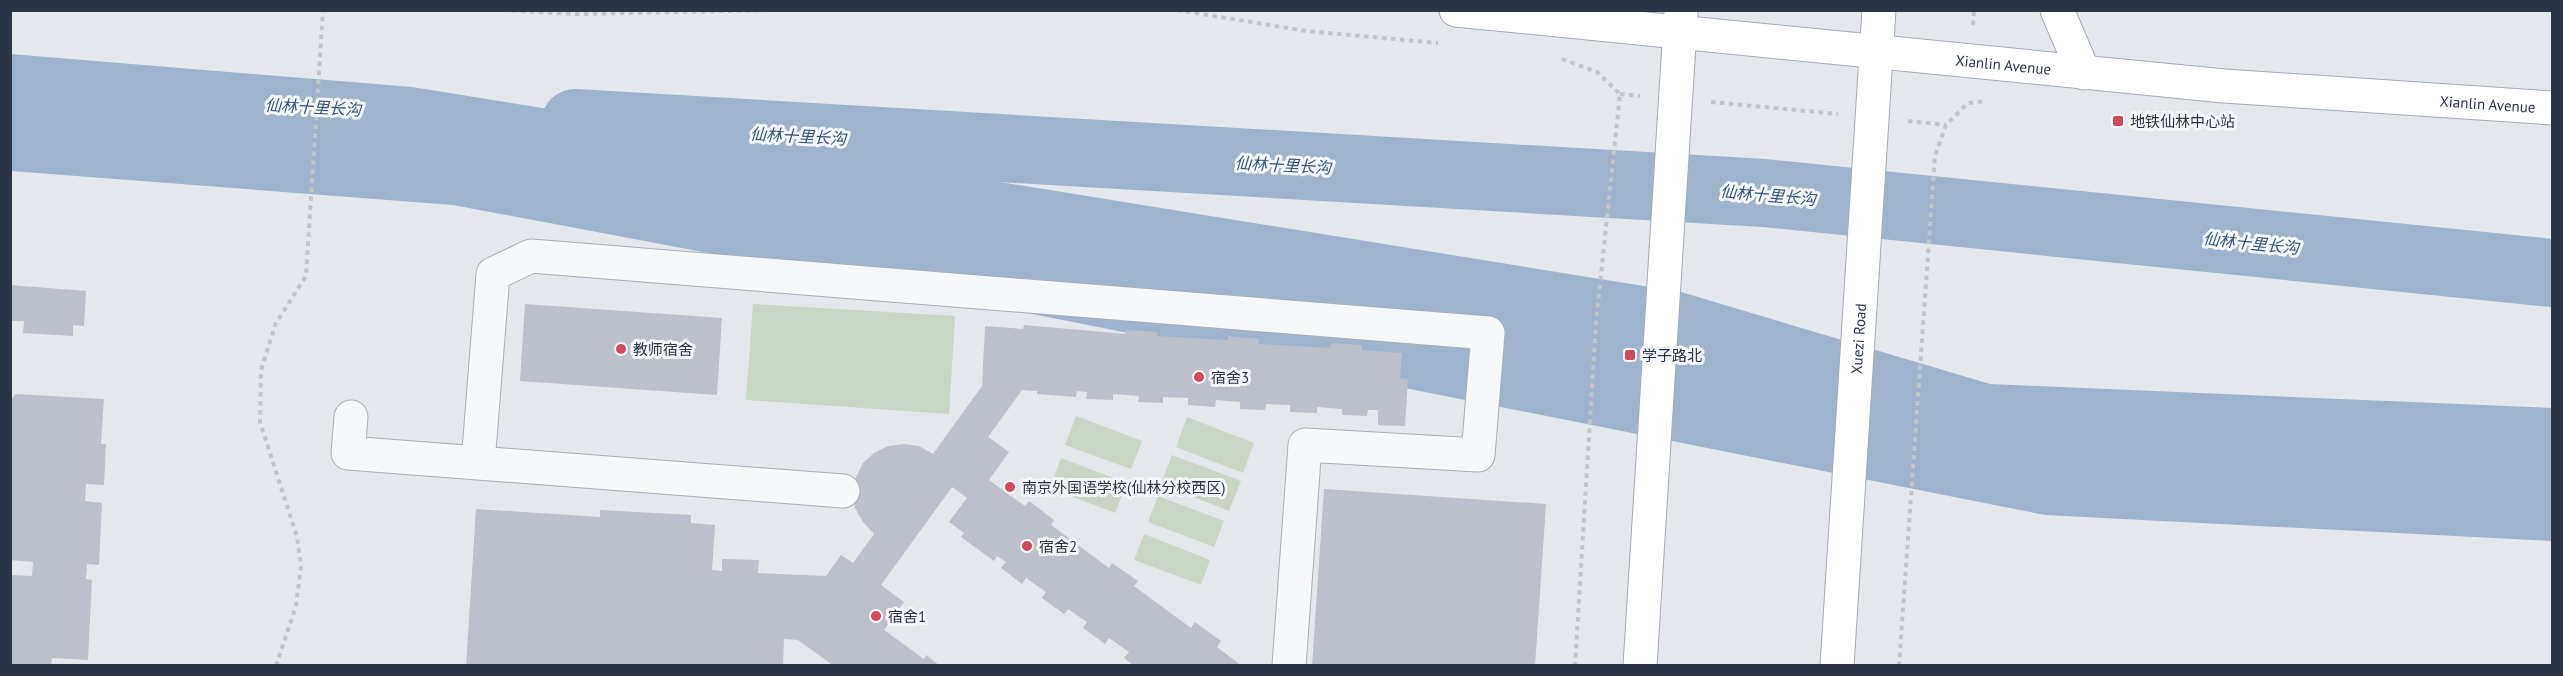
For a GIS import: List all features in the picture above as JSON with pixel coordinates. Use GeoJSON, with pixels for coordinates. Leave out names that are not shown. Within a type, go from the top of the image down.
{"type":"FeatureCollection","features":[{"type":"Feature","properties":{"kind":"main road","name":"Xuezi Road"},"geometry":{"type":"LineString","coordinates":[[1837,666],[1879,10]]}},
{"type":"Feature","properties":{"kind":"main road"},"geometry":{"type":"LineString","coordinates":[[2057,10],[2084,73]]}},
{"type":"Feature","properties":{"kind":"main road","name":"Xianlin Avenue"},"geometry":{"type":"LineString","coordinates":[[1476,12],[1680,22],[1876,52],[2084,73],[2224,86],[2553,108]]}},
{"type":"Feature","properties":{"kind":"main road"},"geometry":{"type":"LineString","coordinates":[[1640,666],[1680,22]]}},
{"type":"Feature","properties":{"kind":"lane"},"geometry":{"type":"LineString","coordinates":[[478,463],[493,274],[531,256],[1488,333],[1478,455],[1305,445],[1289,666]]}},
{"type":"Feature","properties":{"kind":"lane"},"geometry":{"type":"LineString","coordinates":[[351,417],[348,453],[843,491]]}},
{"type":"Feature","properties":{"kind":"path"},"geometry":{"type":"LineString","coordinates":[[276,666],[296,606],[301,566],[297,537],[260,422],[261,370],[276,323],[306,276],[323,10]]}},
{"type":"Feature","properties":{"kind":"path"},"geometry":{"type":"LineString","coordinates":[[502,10],[576,14],[774,10]]}},
{"type":"Feature","properties":{"kind":"path"},"geometry":{"type":"LineString","coordinates":[[1177,10],[1306,31],[1440,43]]}},
{"type":"Feature","properties":{"kind":"path"},"geometry":{"type":"LineString","coordinates":[[1560,58],[1597,72],[1620,94],[1946,125]]}},
{"type":"Feature","properties":{"kind":"path"},"geometry":{"type":"LineString","coordinates":[[1575,666],[1596,322],[1620,94]]}},
{"type":"Feature","properties":{"kind":"path"},"geometry":{"type":"LineString","coordinates":[[1899,666],[1935,156]]}},
{"type":"Feature","properties":{"kind":"green space"},"geometry":{"type":"Polygon","coordinates":[[[753,304],[955,316],[949,414],[746,400],[753,304]]]}},
{"type":"Feature","properties":{"kind":"green space"},"geometry":{"type":"Polygon","coordinates":[[[1076,416],[1142,441],[1131,469],[1065,445],[1076,416]]]}},
{"type":"Feature","properties":{"kind":"green space"},"geometry":{"type":"Polygon","coordinates":[[[1187,417],[1254,443],[1243,473],[1176,447],[1187,417]]]}},
{"type":"Feature","properties":{"kind":"green space"},"geometry":{"type":"Polygon","coordinates":[[[1172,455],[1241,481],[1229,511],[1161,484],[1172,455]]]}},
{"type":"Feature","properties":{"kind":"green space"},"geometry":{"type":"Polygon","coordinates":[[[1061,458],[1127,483],[1115,513],[1050,488],[1061,458]]]}},
{"type":"Feature","properties":{"kind":"green space"},"geometry":{"type":"Polygon","coordinates":[[[1158,496],[1224,521],[1214,547],[1148,522],[1158,496]]]}},
{"type":"Feature","properties":{"kind":"green space"},"geometry":{"type":"Polygon","coordinates":[[[1144,534],[1210,560],[1201,585],[1134,560],[1144,534]]]}},
{"type":"Feature","properties":{"kind":"water"},"geometry":{"type":"Polygon","coordinates":[[[10,54],[412,87],[1681,292],[1990,384],[2552,408],[2552,541],[2045,515],[1017,311],[453,205],[11,171],[10,54]]]}},
{"type":"Feature","properties":{"kind":"building"},"geometry":{"type":"Polygon","coordinates":[[[10,285],[86,291],[84,326],[73,325],[73,336],[23,333],[24,321],[10,321],[10,285]]]}},
{"type":"Feature","properties":{"kind":"building","name":"教师宿舍"},"geometry":{"type":"Polygon","coordinates":[[[525,304],[722,318],[717,395],[520,381],[525,304]]]}},
{"type":"Feature","properties":{"kind":"building"},"geometry":{"type":"Polygon","coordinates":[[[1024,325],[1126,334],[1126,330],[1157,332],[1157,336],[1228,340],[1228,336],[1259,339],[1259,344],[1330,348],[1331,343],[1362,345],[1362,350],[1402,353],[1400,378],[1408,379],[1405,426],[1378,425],[1378,410],[1368,410],[1367,416],[1342,415],[1342,409],[1317,407],[1317,413],[1290,412],[1290,405],[1266,404],[1265,410],[1240,409],[1240,402],[1216,400],[1215,407],[1188,405],[1188,398],[1163,397],[1163,403],[1138,402],[1139,396],[1113,394],[1113,400],[1086,399],[1087,392],[1077,391],[1076,397],[1037,394],[1037,391],[1022,390],[988,437],[1009,452],[989,480],[1025,506],[1029,501],[1054,520],[1051,525],[1109,568],[1112,563],[1138,581],[1134,586],[1191,628],[1195,622],[1221,641],[1217,647],[1242,666],[1134,666],[1124,658],[1129,652],[1109,638],[1105,644],[1083,628],[1087,622],[1068,609],[1064,614],[1042,598],[1046,592],[1026,578],[1022,584],[1001,568],[1006,562],[997,556],[994,561],[961,537],[964,533],[949,522],[967,498],[952,487],[881,585],[904,602],[884,630],[924,659],[926,655],[940,666],[834,666],[798,640],[784,639],[783,666],[466,666],[476,509],[600,517],[600,510],[691,515],[691,523],[715,525],[712,570],[722,571],[722,559],[759,560],[758,573],[826,576],[841,555],[853,563],[874,534],[863,522],[855,508],[853,493],[856,477],[863,463],[874,453],[888,446],[904,444],[919,446],[933,454],[982,386],[985,326],[1023,329],[1024,325]]]}},
{"type":"Feature","properties":{"kind":"building"},"geometry":{"type":"Polygon","coordinates":[[[15,394],[104,399],[101,444],[106,444],[104,485],[86,484],[85,501],[102,503],[99,565],[87,564],[86,579],[92,580],[88,660],[52,658],[51,666],[10,666],[10,575],[32,576],[33,562],[10,560],[10,402],[15,394]]]}},
{"type":"Feature","properties":{"kind":"building"},"geometry":{"type":"Polygon","coordinates":[[[1324,489],[1546,504],[1535,666],[1312,666],[1324,489]]]}},
{"type":"Feature","properties":{"kind":"waterway","name":"仙林十里长沟"},"geometry":{"type":"LineString","coordinates":[[575,123],[1764,193],[2552,273]]}},
{"type":"Feature","properties":{"kind":"place","name":"地铁仙林中心站"},"geometry":{"type":"Point","coordinates":[2118,121]}},
{"type":"Feature","properties":{"kind":"place","name":"教师宿舍"},"geometry":{"type":"Point","coordinates":[621,349]}},
{"type":"Feature","properties":{"kind":"place","name":"学子路北"},"geometry":{"type":"Point","coordinates":[1630,355]}},
{"type":"Feature","properties":{"kind":"place","name":"宿舍3"},"geometry":{"type":"Point","coordinates":[1199,377]}},
{"type":"Feature","properties":{"kind":"place","name":"南京外国语学校(仙林分校西区)"},"geometry":{"type":"Point","coordinates":[1010,487]}},
{"type":"Feature","properties":{"kind":"place","name":"宿舍2"},"geometry":{"type":"Point","coordinates":[1027,546]}},
{"type":"Feature","properties":{"kind":"place","name":"宿舍1"},"geometry":{"type":"Point","coordinates":[876,616]}}]}
